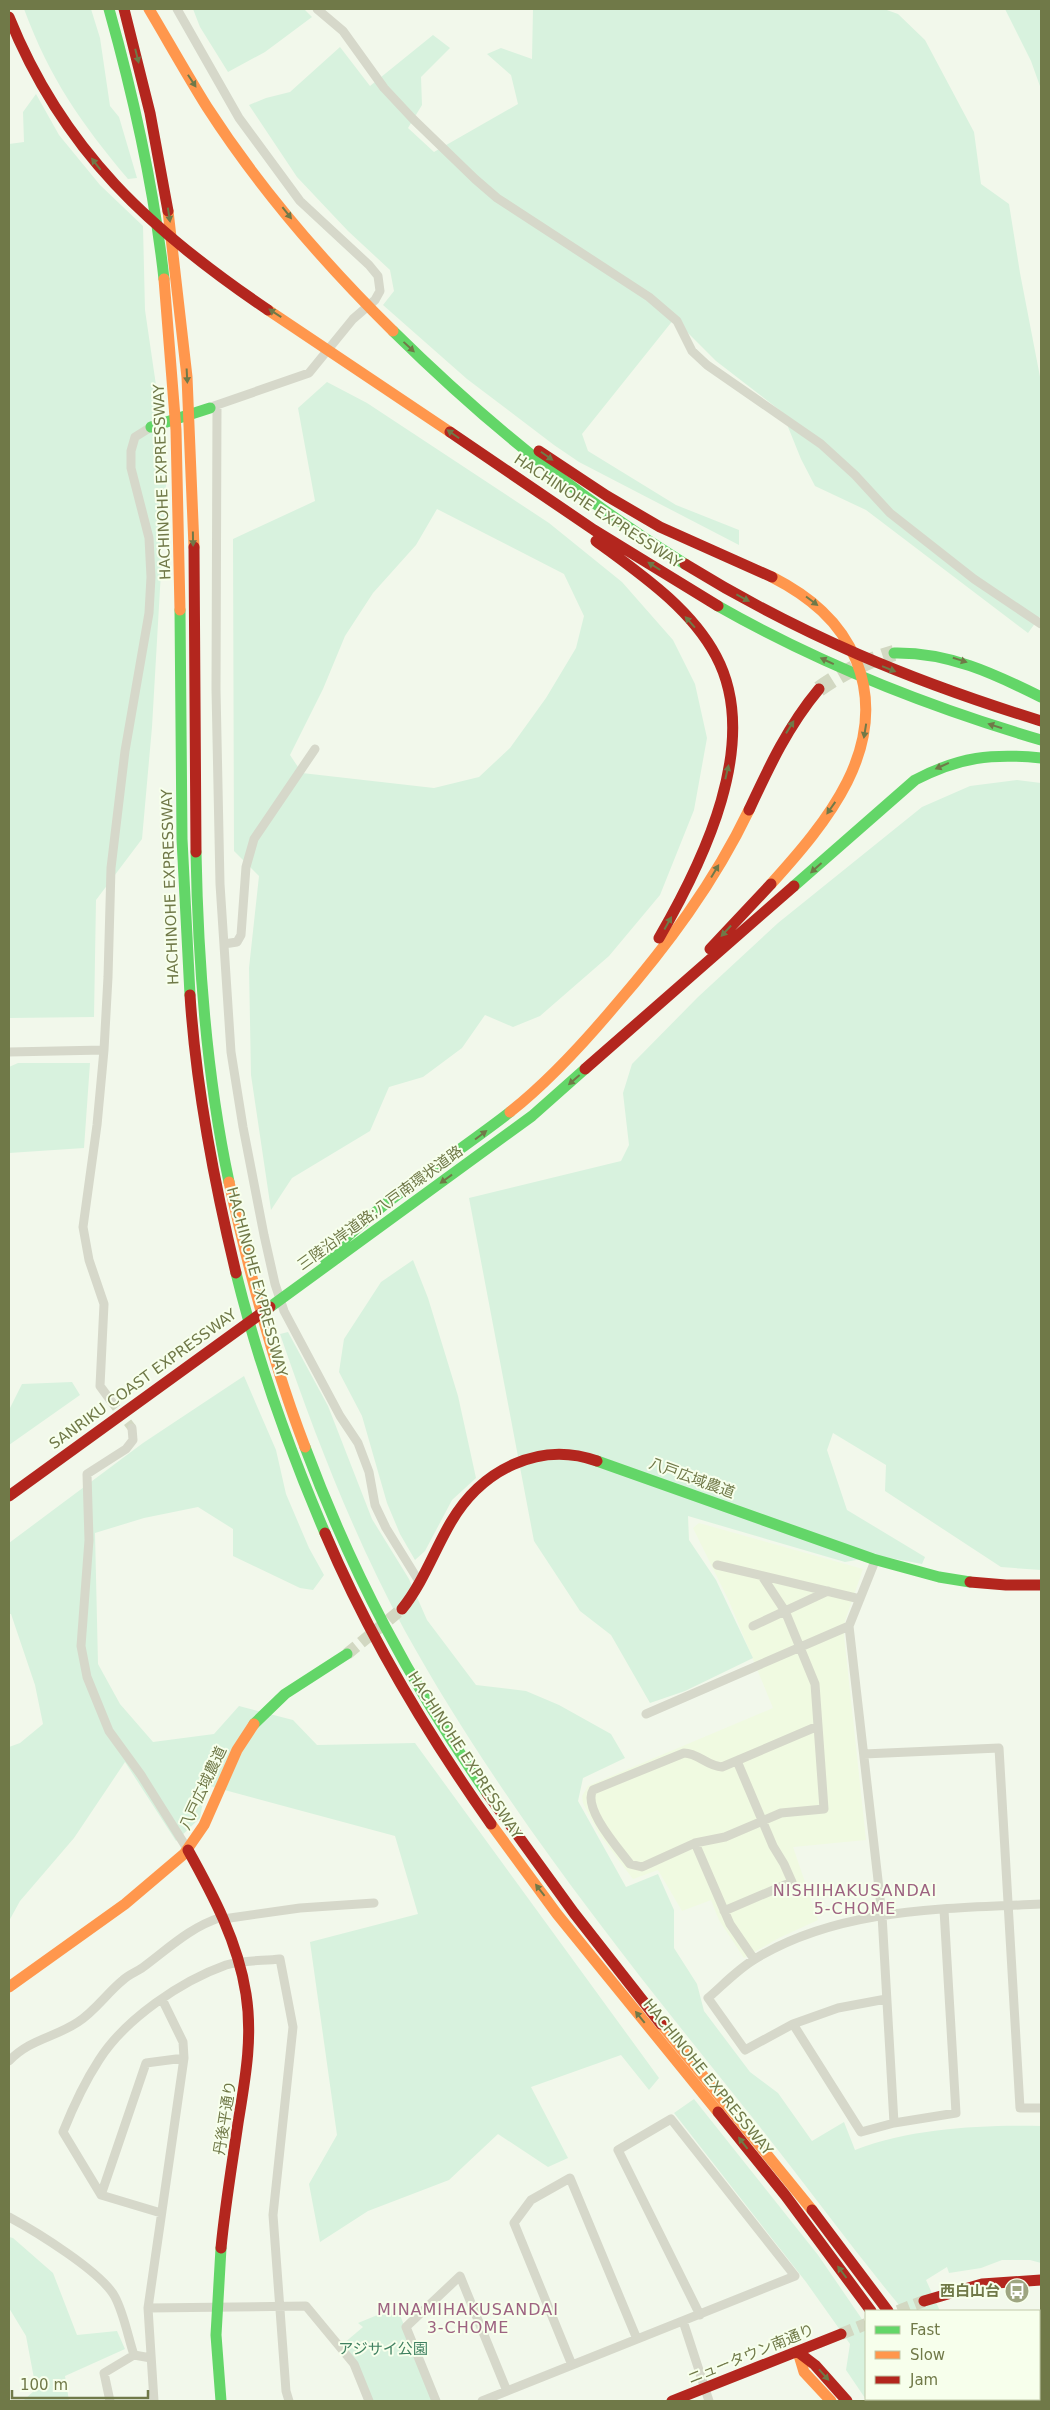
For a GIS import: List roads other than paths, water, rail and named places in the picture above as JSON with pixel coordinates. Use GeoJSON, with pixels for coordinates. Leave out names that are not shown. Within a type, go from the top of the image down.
{"type":"FeatureCollection","features":[{"type":"Feature","properties":{"kind":"main road","name":"HACHINOHE EXPRESSWAY"},"geometry":{"type":"LineString","coordinates":[[109,9],[136,109],[159,230],[172,352],[177,433],[180,568],[183,892],[189,991],[197,1063],[208,1144],[224,1226],[251,1331],[266,1379],[292,1453],[332,1551],[368,1626],[411,1704],[453,1770],[516,1859],[803,2219],[870,2310]]}},
{"type":"Feature","properties":{"kind":"main road","name":"HACHINOHE EXPRESSWAY"},"geometry":{"type":"LineString","coordinates":[[124,9],[150,111],[163,174],[180,289],[186,362],[192,487],[197,895],[210,1057],[222,1144],[237,1222],[264,1328],[280,1380],[308,1458],[349,1553],[388,1635],[427,1702],[473,1773],[546,1876],[823,2222],[887,2310]]}},
{"type":"Feature","properties":{"kind":"main road","name":"HACHINOHE EXPRESSWAY"},"geometry":{"type":"LineString","coordinates":[[149,9],[178,59],[236,147],[295,223],[374,313],[477,412],[553,474],[644,539],[716,583],[787,622],[854,654],[944,690],[1041,721]]}},
{"type":"Feature","properties":{"kind":"main road","name":"HACHINOHE EXPRESSWAY"},"geometry":{"type":"LineString","coordinates":[[9,17],[32,67],[56,110],[102,171],[129,200],[174,241],[201,262],[493,462],[645,562],[732,613],[881,685],[926,703],[1041,740]]}},
{"type":"Feature","properties":{"kind":"main road"},"geometry":{"type":"LineString","coordinates":[[438,374],[534,447],[612,499],[677,535],[785,584],[805,596],[833,620],[850,645],[856,659],[866,699],[866,730],[856,766],[834,805],[799,849],[697,962],[611,1047]]}},
{"type":"Feature","properties":{"kind":"main road"},"geometry":{"type":"LineString","coordinates":[[151,427],[214,407]]}},
{"type":"Feature","properties":{"kind":"main road"},"geometry":{"type":"LineString","coordinates":[[493,462],[609,551],[670,602],[694,626],[716,656],[731,694],[734,734],[730,757],[715,815],[695,871],[646,962],[602,1021]]}},
{"type":"Feature","properties":{"kind":"main road"},"geometry":{"type":"LineString","coordinates":[[894,654],[930,653],[965,662],[1041,696]]}},
{"type":"Feature","properties":{"kind":"main road"},"geometry":{"type":"LineString","coordinates":[[602,1021],[649,967],[695,904],[733,841],[786,733],[798,714],[819,689]]}},
{"type":"Feature","properties":{"kind":"main road"},"geometry":{"type":"LineString","coordinates":[[611,1047],[915,780],[950,762],[969,757],[1006,755],[1041,758]]}},
{"type":"Feature","properties":{"kind":"main road","name":"三陸沿岸道路;八戸南環状道路"},"geometry":{"type":"LineString","coordinates":[[291,1291],[357,1225],[498,1122],[531,1095],[602,1021]]}},
{"type":"Feature","properties":{"kind":"main road","name":"三陸沿岸道路;八戸南環状道路"},"geometry":{"type":"LineString","coordinates":[[291,1291],[532,1116],[611,1047]]}},
{"type":"Feature","properties":{"kind":"main road","name":"SANRIKU COAST EXPRESSWAY"},"geometry":{"type":"LineString","coordinates":[[9,1496],[291,1291]]}},
{"type":"Feature","properties":{"kind":"main road","name":"八戸広域農道"},"geometry":{"type":"LineString","coordinates":[[402,1609],[413,1597],[452,1520],[469,1496],[506,1466],[528,1457],[552,1454],[590,1458],[875,1561],[929,1576],[980,1584],[1041,1585]]}},
{"type":"Feature","properties":{"kind":"main road","name":"八戸広域農道"},"geometry":{"type":"LineString","coordinates":[[9,1987],[122,1906],[161,1875],[188,1850],[204,1827],[238,1749],[251,1726],[268,1707],[291,1689],[347,1654]]}},
{"type":"Feature","properties":{"kind":"main road","name":"丹後平通り"},"geometry":{"type":"LineString","coordinates":[[188,1850],[223,1918],[239,1962],[246,1994],[249,2028],[248,2064],[218,2265],[216,2351],[221,2401]]}},
{"type":"Feature","properties":{"kind":"main road"},"geometry":{"type":"LineString","coordinates":[[924,2301],[962,2288],[988,2282],[1041,2280]]}},
{"type":"Feature","properties":{"kind":"main road","name":"ニュータウン南通り"},"geometry":{"type":"LineString","coordinates":[[672,2401],[841,2334]]}},
{"type":"Feature","properties":{"kind":"main road"},"geometry":{"type":"LineString","coordinates":[[798,2352],[804,2372],[831,2401]]}},
{"type":"Feature","properties":{"kind":"main road"},"geometry":{"type":"LineString","coordinates":[[798,2352],[815,2366],[847,2401]]}},
{"type":"Feature","properties":{"kind":"street"},"geometry":{"type":"LineString","coordinates":[[177,9],[239,118],[300,201],[369,265],[378,276],[380,291],[376,300],[353,319],[309,373],[214,407],[216,689],[220,884],[231,1052],[243,1127],[275,1284],[290,1324],[340,1416],[358,1443],[369,1472],[375,1505],[386,1528],[420,1583]]}},
{"type":"Feature","properties":{"kind":"street"},"geometry":{"type":"LineString","coordinates":[[317,9],[343,31],[384,88],[413,120],[496,198],[649,297],[677,321],[692,351],[707,366],[821,444],[855,475],[890,513],[974,578],[1041,624]]}},
{"type":"Feature","properties":{"kind":"street"},"geometry":{"type":"LineString","coordinates":[[111,1401],[100,1386],[104,1304],[89,1260],[84,1227],[104,1050],[111,868],[125,751],[149,613],[151,577],[149,538],[131,468],[131,451],[135,437],[151,427]]}},
{"type":"Feature","properties":{"kind":"street"},"geometry":{"type":"LineString","coordinates":[[224,944],[237,942],[241,935],[246,867],[254,839],[315,750]]}},
{"type":"Feature","properties":{"kind":"street"},"geometry":{"type":"LineString","coordinates":[[9,1052],[104,1050]]}},
{"type":"Feature","properties":{"kind":"street"},"geometry":{"type":"LineString","coordinates":[[132,1428],[133,1440],[126,1449],[87,1474],[89,1540],[81,1646],[87,1677],[109,1732],[141,1775],[188,1850]]}},
{"type":"Feature","properties":{"kind":"street"},"geometry":{"type":"LineString","coordinates":[[875,1561],[849,1626],[882,1915],[894,2123]]}},
{"type":"Feature","properties":{"kind":"street"},"geometry":{"type":"LineString","coordinates":[[717,1565],[860,1599]]}},
{"type":"Feature","properties":{"kind":"street"},"geometry":{"type":"LineString","coordinates":[[762,1576],[785,1611],[815,1684],[824,1809],[781,1813],[725,1836],[695,1844],[642,1867],[630,1864],[599,1821],[590,1800],[593,1790],[684,1753],[691,1753],[713,1766],[722,1767],[818,1726]]}},
{"type":"Feature","properties":{"kind":"street"},"geometry":{"type":"LineString","coordinates":[[752,1626],[828,1591]]}},
{"type":"Feature","properties":{"kind":"street"},"geometry":{"type":"LineString","coordinates":[[646,1714],[849,1626]]}},
{"type":"Feature","properties":{"kind":"street"},"geometry":{"type":"LineString","coordinates":[[864,1754],[999,1748],[1020,2108],[1041,2108]]}},
{"type":"Feature","properties":{"kind":"street"},"geometry":{"type":"LineString","coordinates":[[724,1912],[792,1882],[784,1864],[772,1846],[737,1761]]}},
{"type":"Feature","properties":{"kind":"street"},"geometry":{"type":"LineString","coordinates":[[695,1844],[724,1912],[754,1959]]}},
{"type":"Feature","properties":{"kind":"street"},"geometry":{"type":"LineString","coordinates":[[9,2061],[19,2050],[30,2043],[77,2023],[88,2016],[123,1979],[142,1968],[171,1944],[203,1922],[300,1908],[374,1903]]}},
{"type":"Feature","properties":{"kind":"street"},"geometry":{"type":"LineString","coordinates":[[886,2000],[838,2008],[793,2024],[745,2050],[708,1998],[754,1959],[827,1927],[882,1915],[1041,1904]]}},
{"type":"Feature","properties":{"kind":"street"},"geometry":{"type":"LineString","coordinates":[[793,2024],[861,2132],[894,2123],[956,2113],[944,1910]]}},
{"type":"Feature","properties":{"kind":"street"},"geometry":{"type":"LineString","coordinates":[[161,2213],[101,2195],[63,2132],[76,2100],[100,2058],[131,2023],[162,1999],[226,1966],[239,1962],[280,1959],[293,2027],[273,2215],[286,2391],[289,2401]]}},
{"type":"Feature","properties":{"kind":"street"},"geometry":{"type":"LineString","coordinates":[[154,2401],[148,2308],[184,2058],[183,2042],[162,1999]]}},
{"type":"Feature","properties":{"kind":"street"},"geometry":{"type":"LineString","coordinates":[[101,2195],[146,2063],[184,2058]]}},
{"type":"Feature","properties":{"kind":"street"},"geometry":{"type":"LineString","coordinates":[[482,2401],[683,2321],[795,2276],[671,2119],[618,2150],[700,2314]]}},
{"type":"Feature","properties":{"kind":"street"},"geometry":{"type":"LineString","coordinates":[[572,2365],[514,2223],[531,2200],[570,2178],[637,2339]]}},
{"type":"Feature","properties":{"kind":"street"},"geometry":{"type":"LineString","coordinates":[[9,2217],[32,2230],[104,2282],[116,2298],[134,2355]]}},
{"type":"Feature","properties":{"kind":"street"},"geometry":{"type":"LineString","coordinates":[[436,2401],[406,2327],[460,2276],[507,2391]]}},
{"type":"Feature","properties":{"kind":"street"},"geometry":{"type":"LineString","coordinates":[[148,2308],[306,2306],[354,2364],[369,2401]]}},
{"type":"Feature","properties":{"kind":"street"},"geometry":{"type":"LineString","coordinates":[[683,2321],[709,2401]]}},
{"type":"Feature","properties":{"kind":"street"},"geometry":{"type":"LineString","coordinates":[[110,2401],[104,2373],[134,2355],[151,2358]]}},
{"type":"Feature","properties":{"kind":"tunnel"},"geometry":{"type":"LineString","coordinates":[[819,689],[855,668],[894,653]]}},
{"type":"Feature","properties":{"kind":"tunnel"},"geometry":{"type":"LineString","coordinates":[[111,1401],[132,1428]]}},
{"type":"Feature","properties":{"kind":"tunnel"},"geometry":{"type":"LineString","coordinates":[[347,1654],[402,1609]]}},
{"type":"Feature","properties":{"kind":"tunnel"},"geometry":{"type":"LineString","coordinates":[[901,2310],[924,2301]]}},
{"type":"Feature","properties":{"kind":"tunnel"},"geometry":{"type":"LineString","coordinates":[[841,2334],[865,2324]]}},
{"type":"Feature","properties":{"kind":"place","name":"西白山台"},"geometry":{"type":"Point","coordinates":[1017,2291]}},
{"type":"Feature","properties":{"kind":"district","name":"NISHIHAKUSANDAI 5-CHOME"},"geometry":{"type":"Point","coordinates":[855,1899]}},
{"type":"Feature","properties":{"kind":"district","name":"MINAMIHAKUSANDAI 3-CHOME"},"geometry":{"type":"Point","coordinates":[468,2318]}},
{"type":"Feature","properties":{"kind":"park label","name":"アジサイ公園"},"geometry":{"type":"Point","coordinates":[383,2349]}}]}
